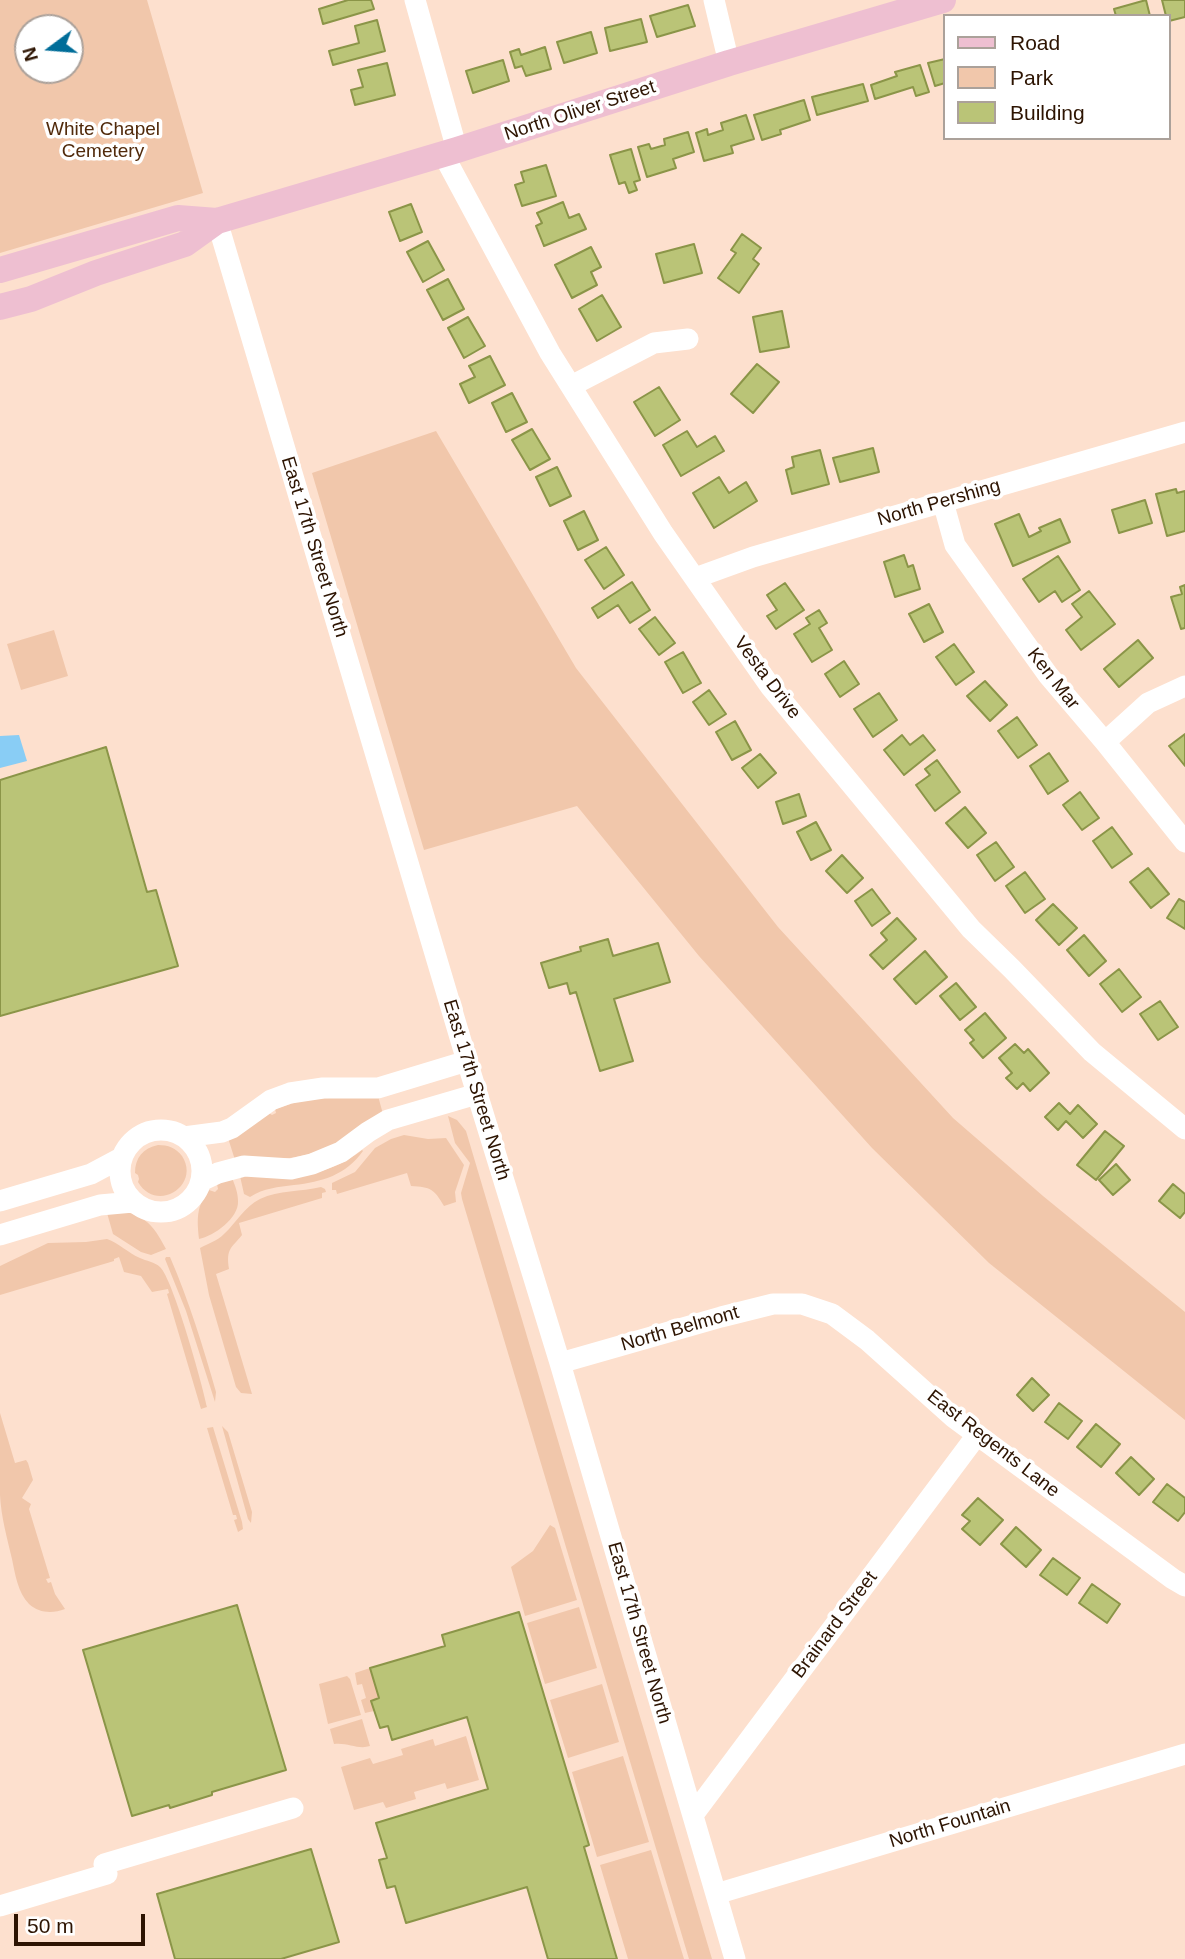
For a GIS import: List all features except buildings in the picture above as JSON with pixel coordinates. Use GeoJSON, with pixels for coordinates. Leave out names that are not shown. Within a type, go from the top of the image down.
{"type":"FeatureCollection","features":[{"type":"Feature","properties":{"kind":"main road","name":"North Oliver Street"},"geometry":{"type":"LineString","coordinates":[[0,307],[31,299],[96,273],[185,244],[217,221],[943,0]]}},
{"type":"Feature","properties":{"kind":"main road","name":"North Oliver Street"},"geometry":{"type":"LineString","coordinates":[[0,270],[178,218],[217,221]]}},
{"type":"Feature","properties":{"kind":"street","name":"Vesta Drive"},"geometry":{"type":"LineString","coordinates":[[415,0],[450,152],[550,353],[663,533],[770,686],[971,929],[1092,1052],[1185,1129]]}},
{"type":"Feature","properties":{"kind":"street"},"geometry":{"type":"LineString","coordinates":[[714,0],[729,63]]}},
{"type":"Feature","properties":{"kind":"street","name":"East 17th Street North"},"geometry":{"type":"LineString","coordinates":[[217,221],[467,1061],[560,1363],[735,1959]]}},
{"type":"Feature","properties":{"kind":"street"},"geometry":{"type":"LineString","coordinates":[[571,386],[654,343],[688,339]]}},
{"type":"Feature","properties":{"kind":"street","name":"North Pershing"},"geometry":{"type":"LineString","coordinates":[[695,578],[753,557],[1185,432]]}},
{"type":"Feature","properties":{"kind":"street","name":"Ken Mar"},"geometry":{"type":"LineString","coordinates":[[943,502],[955,545],[1048,675],[1185,842]]}},
{"type":"Feature","properties":{"kind":"street"},"geometry":{"type":"LineString","coordinates":[[1105,742],[1148,703],[1185,686]]}},
{"type":"Feature","properties":{"kind":"street"},"geometry":{"type":"LineString","coordinates":[[184,1137],[232,1128],[271,1100],[290,1093],[323,1088],[379,1088],[467,1061]]}},
{"type":"Feature","properties":{"kind":"street"},"geometry":{"type":"LineString","coordinates":[[201,1181],[244,1166],[291,1169],[312,1164],[341,1152],[388,1121],[477,1094]]}},
{"type":"Feature","properties":{"kind":"street"},"geometry":{"type":"LineString","coordinates":[[160,1130],[184,1137],[197,1152],[202,1171],[194,1196],[171,1211],[152,1212],[133,1202],[121,1182],[121,1158],[127,1147],[147,1132],[160,1130]]}},
{"type":"Feature","properties":{"kind":"street"},"geometry":{"type":"LineString","coordinates":[[0,1201],[91,1174],[121,1158]]}},
{"type":"Feature","properties":{"kind":"street"},"geometry":{"type":"LineString","coordinates":[[0,1235],[100,1205],[133,1202]]}},
{"type":"Feature","properties":{"kind":"street","name":"North Belmont"},"geometry":{"type":"LineString","coordinates":[[560,1363],[773,1304],[803,1304]]}},
{"type":"Feature","properties":{"kind":"street","name":"East Regents Lane"},"geometry":{"type":"LineString","coordinates":[[803,1304],[832,1314],[867,1340],[953,1417],[1185,1586]]}},
{"type":"Feature","properties":{"kind":"street","name":"Brainard Street"},"geometry":{"type":"LineString","coordinates":[[693,1815],[977,1435]]}},
{"type":"Feature","properties":{"kind":"street","name":"North Fountain"},"geometry":{"type":"LineString","coordinates":[[716,1894],[1185,1754]]}},
{"type":"Feature","properties":{"kind":"street"},"geometry":{"type":"LineString","coordinates":[[0,1906],[107,1874],[104,1864],[293,1808]]}},
{"type":"Feature","properties":{"kind":"green space","name":"White Chapel Cemetery"},"geometry":{"type":"Polygon","coordinates":[[[0,0],[147,0],[203,193],[0,253],[0,0]]]}},
{"type":"Feature","properties":{"kind":"green space"},"geometry":{"type":"Polygon","coordinates":[[[436,431],[576,668],[778,927],[953,1118],[1043,1196],[1185,1312],[1185,1420],[989,1263],[872,1148],[699,956],[577,806],[424,850],[312,473],[436,431]]]}},
{"type":"Feature","properties":{"kind":"green space"},"geometry":{"type":"Polygon","coordinates":[[[54,630],[68,676],[21,690],[7,644],[54,630]]]}},
{"type":"Feature","properties":{"kind":"green space"},"geometry":{"type":"Polygon","coordinates":[[[378,1096],[383,1114],[325,1149],[286,1158],[235,1160],[228,1138],[269,1113],[276,1113],[275,1109],[306,1099],[378,1096]]]}},
{"type":"Feature","properties":{"kind":"green space"},"geometry":{"type":"Polygon","coordinates":[[[448,1116],[457,1120],[466,1131],[712,1959],[689,1959],[462,1199],[461,1193],[470,1163],[455,1143],[448,1116]]]}},
{"type":"Feature","properties":{"kind":"green space"},"geometry":{"type":"Polygon","coordinates":[[[404,1135],[428,1139],[446,1138],[464,1165],[455,1192],[456,1202],[444,1206],[431,1190],[411,1186],[407,1173],[337,1194],[336,1190],[332,1190],[332,1183],[355,1172],[375,1148],[404,1135]]]}},
{"type":"Feature","properties":{"kind":"green space"},"geometry":{"type":"Polygon","coordinates":[[[158,1145],[168,1146],[182,1156],[186,1177],[174,1192],[156,1196],[146,1191],[138,1182],[138,1175],[135,1173],[141,1154],[158,1145]]]}},
{"type":"Feature","properties":{"kind":"green space"},"geometry":{"type":"Polygon","coordinates":[[[362,1150],[349,1166],[333,1176],[304,1184],[271,1188],[250,1197],[244,1194],[240,1176],[304,1175],[332,1167],[362,1150]]]}},
{"type":"Feature","properties":{"kind":"green space"},"geometry":{"type":"Polygon","coordinates":[[[232,1178],[238,1198],[234,1214],[218,1230],[199,1239],[198,1213],[205,1196],[209,1190],[215,1192],[218,1189],[217,1184],[232,1178]]]}},
{"type":"Feature","properties":{"kind":"green space"},"geometry":{"type":"Polygon","coordinates":[[[321,1187],[326,1192],[322,1193],[322,1198],[239,1223],[242,1235],[229,1253],[229,1269],[216,1274],[252,1394],[241,1393],[236,1387],[209,1295],[200,1248],[221,1236],[254,1202],[275,1194],[321,1187]]]}},
{"type":"Feature","properties":{"kind":"green space"},"geometry":{"type":"Polygon","coordinates":[[[126,1212],[140,1217],[150,1225],[166,1249],[151,1255],[141,1252],[113,1234],[107,1213],[126,1212]]]}},
{"type":"Feature","properties":{"kind":"green space"},"geometry":{"type":"Polygon","coordinates":[[[107,1239],[158,1265],[166,1276],[187,1334],[207,1407],[201,1409],[167,1294],[168,1289],[152,1292],[141,1276],[124,1272],[119,1257],[114,1261],[0,1295],[0,1266],[48,1243],[107,1239]]]}},
{"type":"Feature","properties":{"kind":"green space"},"geometry":{"type":"Polygon","coordinates":[[[170,1257],[201,1341],[216,1392],[215,1402],[186,1311],[165,1259],[170,1257]]]}},
{"type":"Feature","properties":{"kind":"green space"},"geometry":{"type":"Polygon","coordinates":[[[0,1413],[15,1463],[26,1460],[28,1463],[33,1480],[22,1498],[31,1504],[29,1509],[50,1578],[46,1579],[48,1583],[51,1582],[65,1609],[60,1611],[46,1612],[33,1607],[25,1600],[18,1583],[4,1527],[0,1495],[0,1413]]]}},
{"type":"Feature","properties":{"kind":"green space"},"geometry":{"type":"Polygon","coordinates":[[[222,1426],[228,1432],[252,1512],[251,1523],[248,1519],[222,1426]]]}},
{"type":"Feature","properties":{"kind":"green space"},"geometry":{"type":"Polygon","coordinates":[[[213,1427],[242,1522],[243,1529],[238,1532],[234,1520],[237,1519],[236,1515],[233,1515],[207,1428],[213,1427]]]}},
{"type":"Feature","properties":{"kind":"green space"},"geometry":{"type":"Polygon","coordinates":[[[550,1525],[555,1528],[577,1600],[525,1616],[511,1567],[533,1551],[550,1525]]]}},
{"type":"Feature","properties":{"kind":"green space"},"geometry":{"type":"Polygon","coordinates":[[[579,1607],[597,1668],[545,1684],[527,1623],[579,1607]]]}},
{"type":"Feature","properties":{"kind":"green space"},"geometry":{"type":"Polygon","coordinates":[[[370,1668],[379,1698],[371,1701],[374,1711],[365,1713],[361,1700],[366,1698],[362,1684],[357,1685],[355,1673],[370,1668]]]}},
{"type":"Feature","properties":{"kind":"green space"},"geometry":{"type":"Polygon","coordinates":[[[347,1676],[361,1715],[328,1724],[319,1684],[347,1676]]]}},
{"type":"Feature","properties":{"kind":"green space"},"geometry":{"type":"Polygon","coordinates":[[[602,1684],[619,1742],[568,1758],[550,1700],[602,1684]]]}},
{"type":"Feature","properties":{"kind":"green space"},"geometry":{"type":"Polygon","coordinates":[[[362,1719],[370,1746],[334,1744],[330,1729],[362,1719]]]}},
{"type":"Feature","properties":{"kind":"green space"},"geometry":{"type":"Polygon","coordinates":[[[466,1736],[479,1780],[447,1789],[445,1783],[414,1792],[416,1799],[386,1808],[383,1802],[354,1810],[341,1767],[370,1758],[373,1764],[403,1755],[401,1749],[433,1739],[435,1746],[466,1736]]]}},
{"type":"Feature","properties":{"kind":"green space"},"geometry":{"type":"Polygon","coordinates":[[[623,1756],[649,1842],[597,1857],[572,1772],[623,1756]]]}},
{"type":"Feature","properties":{"kind":"green space"},"geometry":{"type":"Polygon","coordinates":[[[651,1850],[684,1959],[628,1959],[600,1865],[651,1850]]]}},
{"type":"Feature","properties":{"kind":"water"},"geometry":{"type":"Polygon","coordinates":[[[19,735],[27,761],[0,768],[0,736],[19,735]]]}}]}
